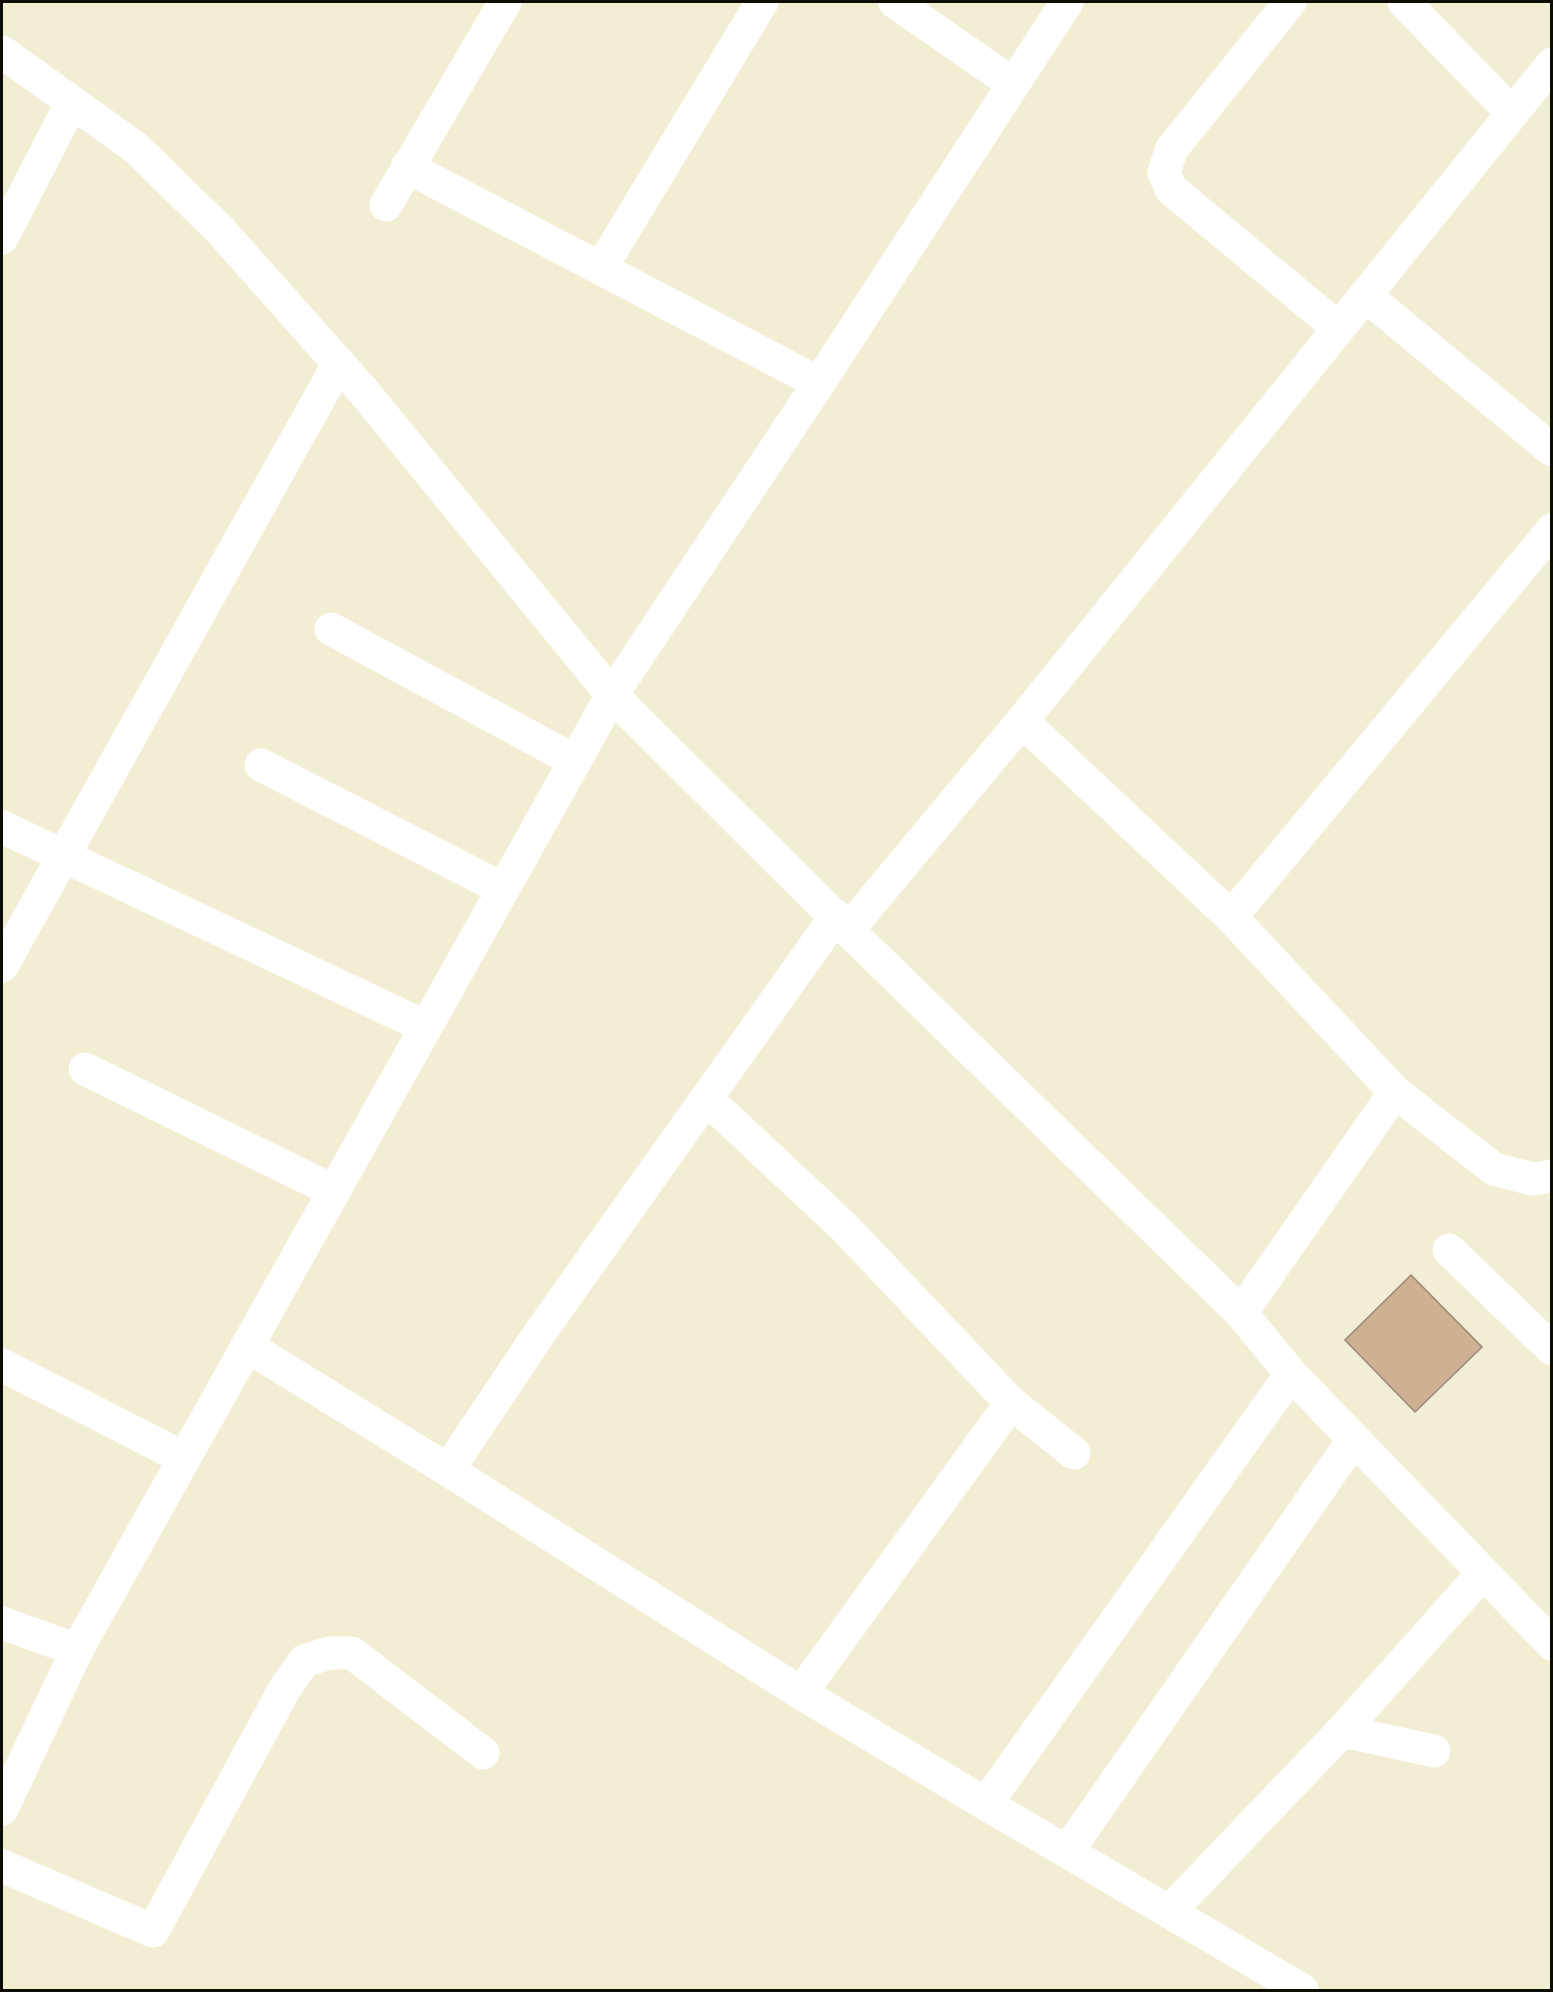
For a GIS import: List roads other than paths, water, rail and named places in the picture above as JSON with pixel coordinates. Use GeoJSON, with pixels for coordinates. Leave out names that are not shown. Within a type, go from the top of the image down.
{"type":"FeatureCollection","features":[{"type":"Feature","properties":{"kind":"street"},"geometry":{"type":"LineString","coordinates":[[386,205],[505,2]]}},
{"type":"Feature","properties":{"kind":"street"},"geometry":{"type":"LineString","coordinates":[[601,268],[762,2]]}},
{"type":"Feature","properties":{"kind":"street"},"geometry":{"type":"LineString","coordinates":[[894,2],[1013,84]]}},
{"type":"Feature","properties":{"kind":"street"},"geometry":{"type":"LineString","coordinates":[[2,1809],[77,1650],[612,695],[1067,2]]}},
{"type":"Feature","properties":{"kind":"street"},"geometry":{"type":"LineString","coordinates":[[1290,2],[1171,150],[1164,173],[1171,189],[1338,328]]}},
{"type":"Feature","properties":{"kind":"street"},"geometry":{"type":"LineString","coordinates":[[1404,2],[1512,113]]}},
{"type":"Feature","properties":{"kind":"street"},"geometry":{"type":"LineString","coordinates":[[2,52],[136,148],[220,230],[339,363],[612,695],[1241,1313],[1291,1374],[1551,1644]]}},
{"type":"Feature","properties":{"kind":"street"},"geometry":{"type":"LineString","coordinates":[[448,1470],[539,1334],[706,1098],[842,923],[1022,721],[1512,113],[1550,70]]}},
{"type":"Feature","properties":{"kind":"street"},"geometry":{"type":"LineString","coordinates":[[2,238],[72,102]]}},
{"type":"Feature","properties":{"kind":"street"},"geometry":{"type":"LineString","coordinates":[[407,167],[819,383]]}},
{"type":"Feature","properties":{"kind":"street"},"geometry":{"type":"LineString","coordinates":[[1365,295],[1551,450]]}},
{"type":"Feature","properties":{"kind":"street"},"geometry":{"type":"LineString","coordinates":[[2,966],[339,363]]}},
{"type":"Feature","properties":{"kind":"street"},"geometry":{"type":"LineString","coordinates":[[1231,917],[1551,530]]}},
{"type":"Feature","properties":{"kind":"street"},"geometry":{"type":"LineString","coordinates":[[331,629],[575,761]]}},
{"type":"Feature","properties":{"kind":"street"},"geometry":{"type":"LineString","coordinates":[[1022,721],[1231,917],[1402,1097],[1494,1169],[1532,1179],[1551,1176]]}},
{"type":"Feature","properties":{"kind":"street"},"geometry":{"type":"LineString","coordinates":[[261,765],[503,889]]}},
{"type":"Feature","properties":{"kind":"street"},"geometry":{"type":"LineString","coordinates":[[2,827],[426,1027]]}},
{"type":"Feature","properties":{"kind":"street"},"geometry":{"type":"LineString","coordinates":[[85,1069],[334,1191]]}},
{"type":"Feature","properties":{"kind":"street"},"geometry":{"type":"LineString","coordinates":[[1241,1313],[1402,1097]]}},
{"type":"Feature","properties":{"kind":"street"},"geometry":{"type":"LineString","coordinates":[[706,1098],[845,1227],[1011,1403],[1074,1453]]}},
{"type":"Feature","properties":{"kind":"street"},"geometry":{"type":"LineString","coordinates":[[1449,1251],[1551,1349]]}},
{"type":"Feature","properties":{"kind":"street"},"geometry":{"type":"LineString","coordinates":[[248,1346],[801,1693],[1302,1990]]}},
{"type":"Feature","properties":{"kind":"street"},"geometry":{"type":"LineString","coordinates":[[2,1365],[184,1458]]}},
{"type":"Feature","properties":{"kind":"street"},"geometry":{"type":"LineString","coordinates":[[986,1804],[1291,1374]]}},
{"type":"Feature","properties":{"kind":"street"},"geometry":{"type":"LineString","coordinates":[[801,1693],[1011,1403]]}},
{"type":"Feature","properties":{"kind":"street"},"geometry":{"type":"LineString","coordinates":[[1066,1852],[1354,1439]]}},
{"type":"Feature","properties":{"kind":"street"},"geometry":{"type":"LineString","coordinates":[[1169,1912],[1342,1731],[1483,1573]]}},
{"type":"Feature","properties":{"kind":"street"},"geometry":{"type":"LineString","coordinates":[[2,1623],[77,1650]]}},
{"type":"Feature","properties":{"kind":"street"},"geometry":{"type":"LineString","coordinates":[[2,1866],[153,1931],[284,1690],[304,1661],[329,1653],[352,1653],[483,1753]]}},
{"type":"Feature","properties":{"kind":"street"},"geometry":{"type":"LineString","coordinates":[[1342,1731],[1434,1751]]}}]}
